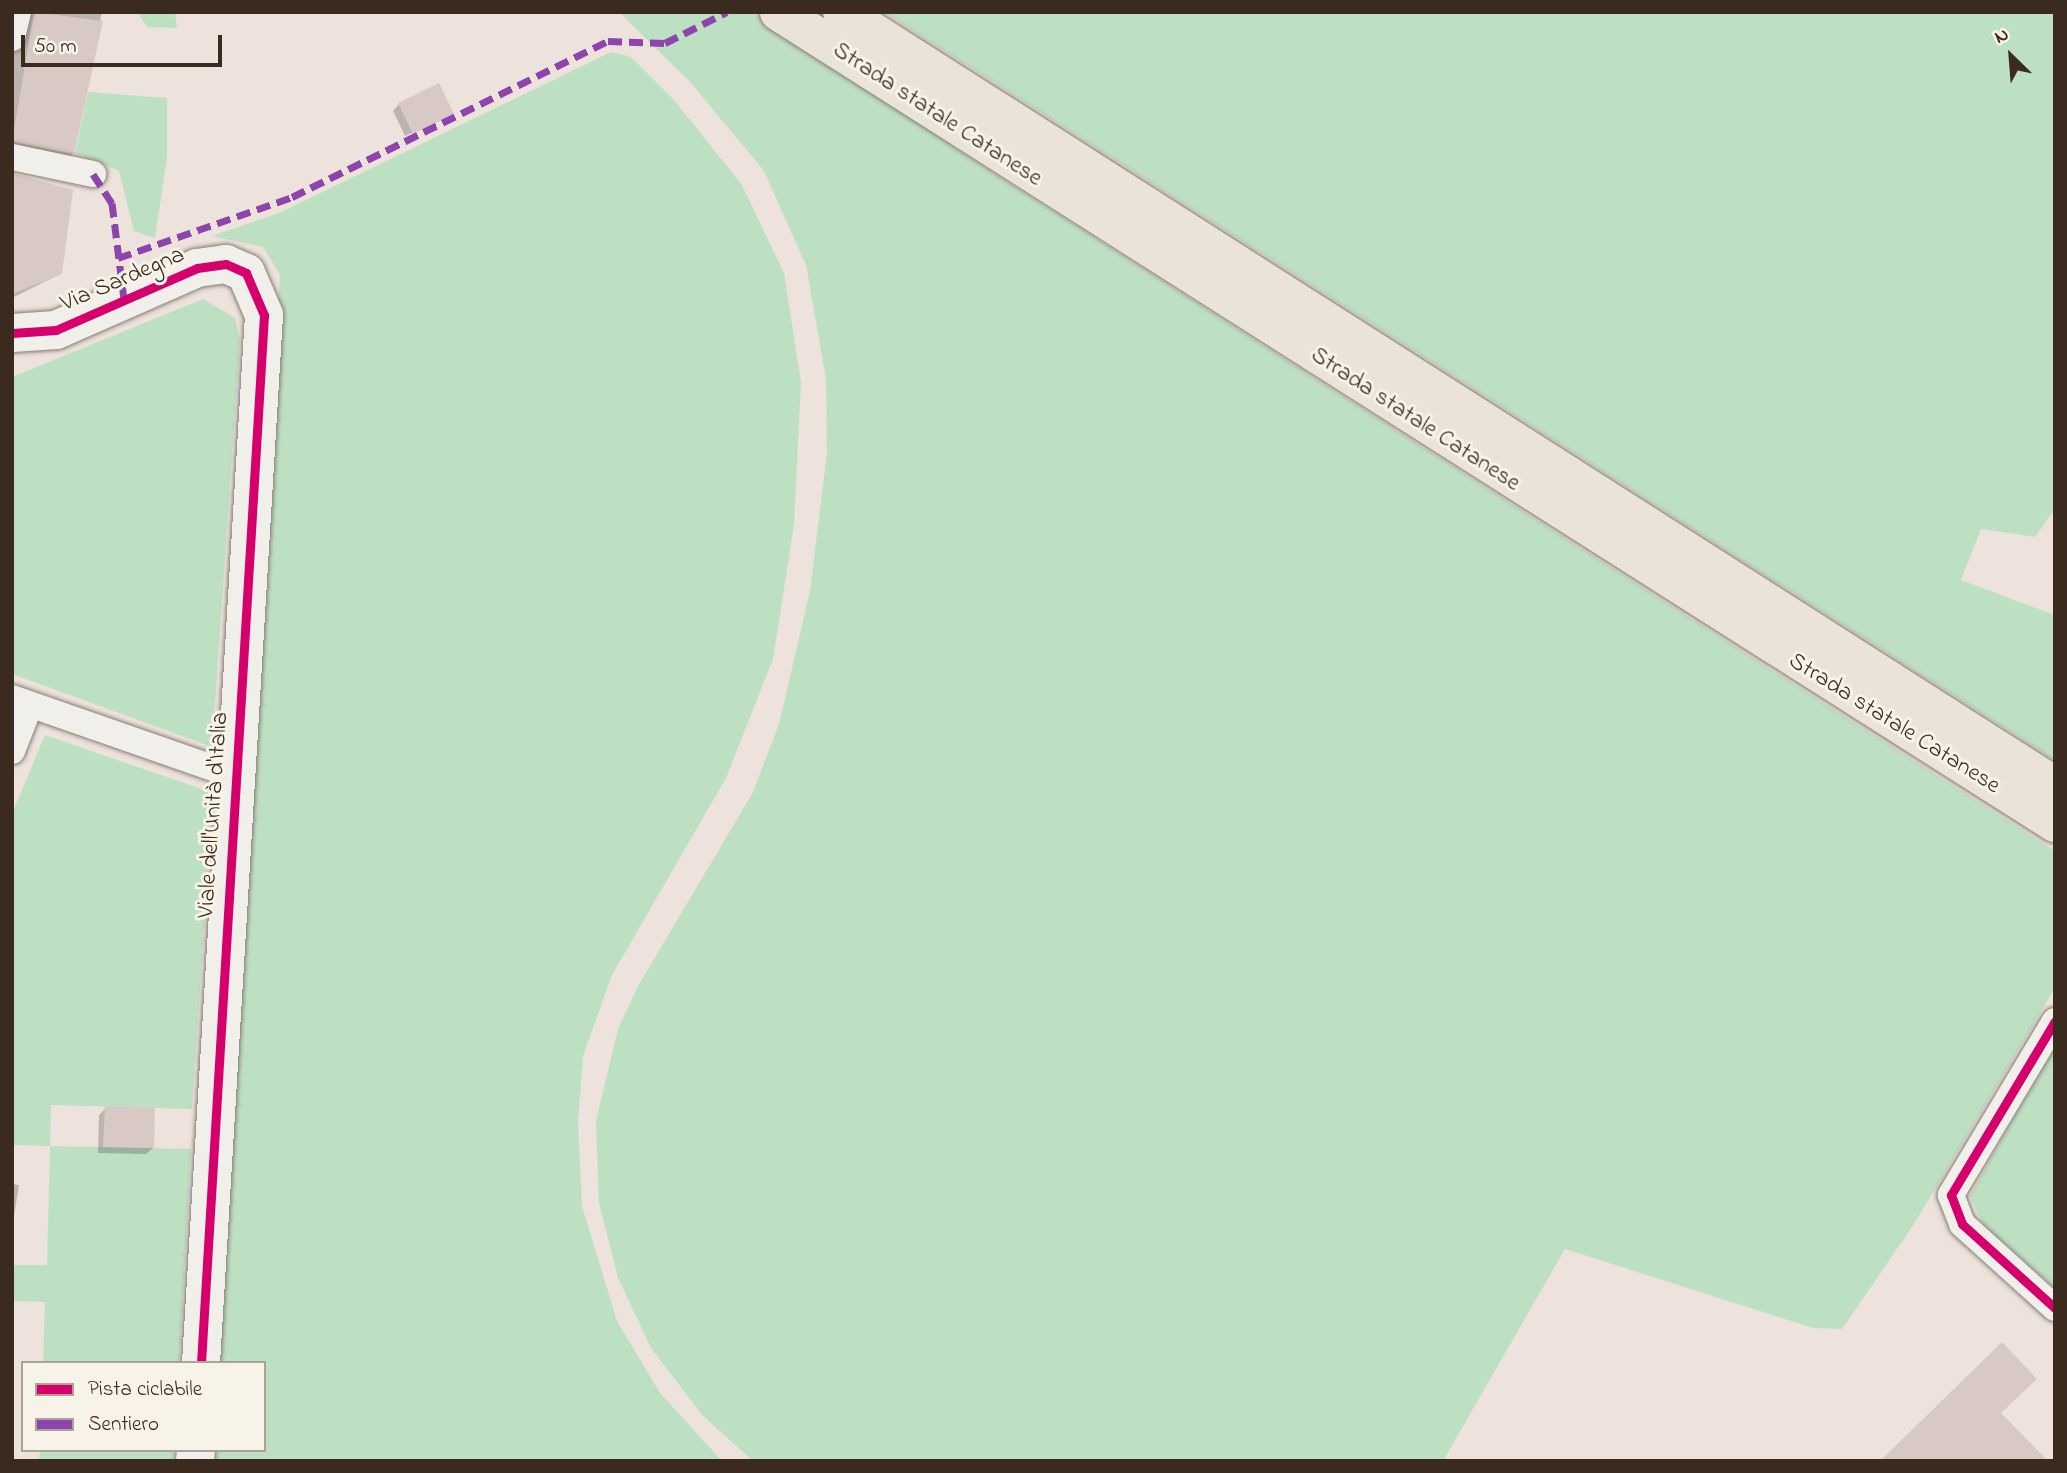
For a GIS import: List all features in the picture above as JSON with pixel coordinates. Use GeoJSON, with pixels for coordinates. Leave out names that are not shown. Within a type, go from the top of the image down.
{"type":"FeatureCollection","features":[{"type":"Feature","properties":{"kind":"main road","name":"Strada statale Catanese"},"geometry":{"type":"LineString","coordinates":[[779,12],[2055,823]]}},
{"type":"Feature","properties":{"kind":"main road","name":"Strada statale Catanese"},"geometry":{"type":"LineString","coordinates":[[842,12],[2055,786]]}},
{"type":"Feature","properties":{"kind":"street"},"geometry":{"type":"LineString","coordinates":[[12,38],[18,12]]}},
{"type":"Feature","properties":{"kind":"street"},"geometry":{"type":"LineString","coordinates":[[12,157],[93,174]]}},
{"type":"Feature","properties":{"kind":"street","name":"Via Sardegna"},"geometry":{"type":"LineString","coordinates":[[12,333],[56,330],[197,268],[226,264],[246,274]]}},
{"type":"Feature","properties":{"kind":"street","name":"Viale dell'Unità d'Italia"},"geometry":{"type":"LineString","coordinates":[[201,1361],[264,315],[246,274]]}},
{"type":"Feature","properties":{"kind":"street"},"geometry":{"type":"LineString","coordinates":[[12,751],[21,701],[236,776]]}},
{"type":"Feature","properties":{"kind":"street"},"geometry":{"type":"LineString","coordinates":[[2055,1021],[1951,1195],[1962,1224],[2055,1308]]}},
{"type":"Feature","properties":{"kind":"green space"},"geometry":{"type":"Polygon","coordinates":[[[137,12],[175,12],[177,28],[147,27],[137,12]]]}},
{"type":"Feature","properties":{"kind":"green space"},"geometry":{"type":"Polygon","coordinates":[[[619,12],[752,12],[987,169],[2055,851],[2055,988],[1914,1224],[1842,1329],[1813,1328],[1565,1249],[1443,1461],[753,1461],[702,1415],[651,1348],[618,1278],[599,1203],[596,1121],[618,1029],[638,986],[752,794],[779,724],[810,591],[827,453],[826,379],[806,265],[764,171],[691,83],[619,12]]]}},
{"type":"Feature","properties":{"kind":"green space"},"geometry":{"type":"Polygon","coordinates":[[[884,12],[2055,12],[2055,509],[2035,537],[1981,529],[1961,580],[2055,615],[2055,760],[884,12]]]}},
{"type":"Feature","properties":{"kind":"green space"},"geometry":{"type":"Polygon","coordinates":[[[611,52],[631,57],[674,100],[742,185],[784,273],[801,382],[794,525],[773,659],[726,778],[612,975],[583,1056],[578,1122],[582,1206],[617,1321],[660,1393],[722,1461],[212,1461],[212,1452],[266,1452],[266,1361],[217,1361],[280,275],[263,247],[212,236],[279,213],[611,52]]]}},
{"type":"Feature","properties":{"kind":"green space"},"geometry":{"type":"Polygon","coordinates":[[[88,92],[167,98],[167,158],[155,238],[134,231],[119,171],[75,153],[88,92]]]}},
{"type":"Feature","properties":{"kind":"green space"},"geometry":{"type":"Polygon","coordinates":[[[203,299],[235,318],[240,339],[212,747],[12,674],[12,377],[203,299]]]}},
{"type":"Feature","properties":{"kind":"green space"},"geometry":{"type":"Polygon","coordinates":[[[45,735],[213,793],[192,1109],[51,1105],[50,1146],[12,1145],[12,814],[45,735]]]}},
{"type":"Feature","properties":{"kind":"green space"},"geometry":{"type":"Polygon","coordinates":[[[2055,1043],[2055,1288],[1983,1224],[1970,1196],[2055,1043]]]}},
{"type":"Feature","properties":{"kind":"green space"},"geometry":{"type":"Polygon","coordinates":[[[50,1146],[191,1149],[179,1361],[43,1361],[45,1302],[12,1301],[12,1265],[47,1265],[50,1146]]]}},
{"type":"Feature","properties":{"kind":"green space"},"geometry":{"type":"Polygon","coordinates":[[[40,1452],[174,1452],[173,1461],[39,1461],[40,1452]]]}},
{"type":"Feature","properties":{"kind":"building"},"geometry":{"type":"Polygon","coordinates":[[[34,12],[103,21],[74,154],[12,142],[34,12]]]}},
{"type":"Feature","properties":{"kind":"building"},"geometry":{"type":"Polygon","coordinates":[[[439,83],[454,114],[413,134],[398,103],[439,83]]]}},
{"type":"Feature","properties":{"kind":"building"},"geometry":{"type":"Polygon","coordinates":[[[12,173],[73,190],[62,274],[12,294],[12,173]]]}},
{"type":"Feature","properties":{"kind":"building"},"geometry":{"type":"Polygon","coordinates":[[[105,1106],[155,1108],[154,1148],[103,1147],[105,1106]]]}},
{"type":"Feature","properties":{"kind":"building"},"geometry":{"type":"Polygon","coordinates":[[[2002,1342],[2037,1379],[2001,1413],[2048,1461],[1880,1461],[2002,1342]]]}},
{"type":"Feature","properties":{"kind":"marked path"},"geometry":{"type":"LineString","coordinates":[[118,258],[292,197],[608,41],[665,43],[727,12]]}},
{"type":"Feature","properties":{"kind":"marked path"},"geometry":{"type":"LineString","coordinates":[[93,174],[112,203],[124,300]]}},
{"type":"Feature","properties":{"kind":"cycle path"},"geometry":{"type":"LineString","coordinates":[[12,333],[56,330],[197,268],[226,264],[246,273],[264,315],[201,1361]]}},
{"type":"Feature","properties":{"kind":"cycle path"},"geometry":{"type":"LineString","coordinates":[[2055,1021],[1951,1195],[1962,1224],[2055,1308]]}}]}
